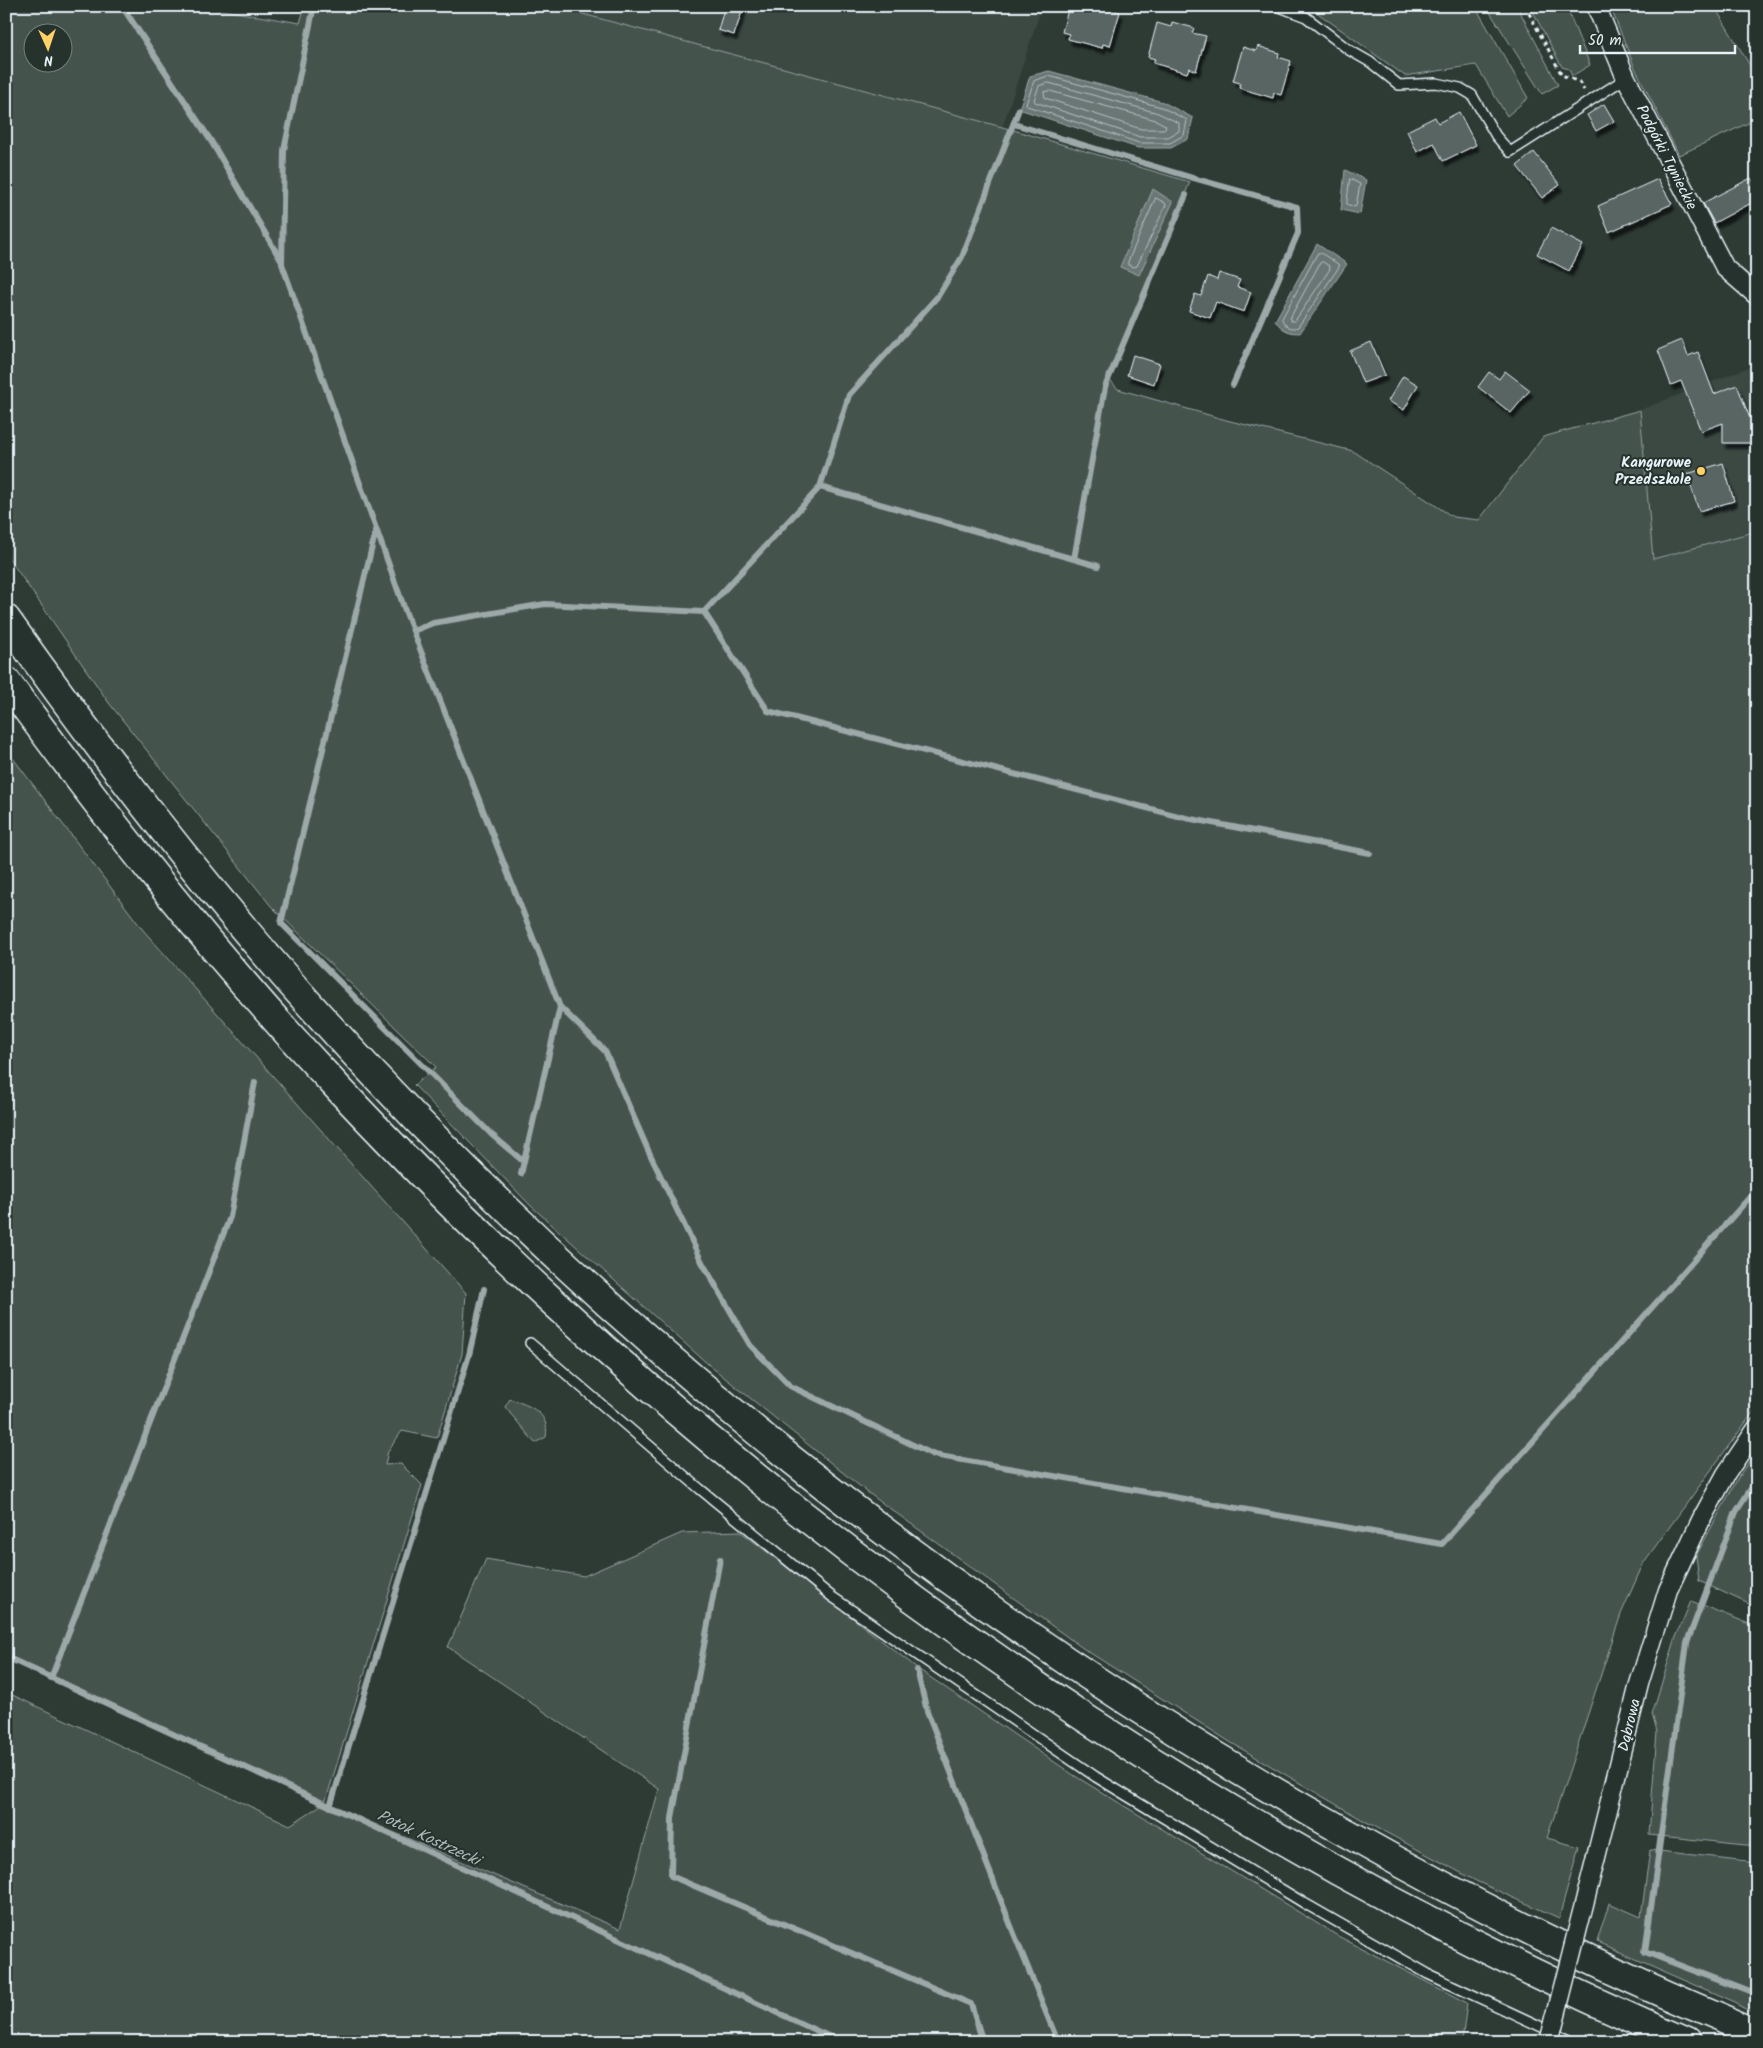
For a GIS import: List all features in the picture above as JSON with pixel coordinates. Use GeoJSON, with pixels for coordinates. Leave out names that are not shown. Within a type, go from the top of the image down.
{"type":"FeatureCollection","features":[{"type":"Feature","properties":{"kind":"highway"},"geometry":{"type":"LineString","coordinates":[[6,619],[91,737],[173,842],[308,1002],[366,1066],[529,1231],[692,1378],[760,1435],[842,1501],[983,1604],[1111,1691],[1192,1743],[1386,1855],[1502,1916],[1611,1969],[1757,2033]]}},
{"type":"Feature","properties":{"kind":"highway"},"geometry":{"type":"LineString","coordinates":[[6,681],[143,861],[238,976],[337,1087],[434,1187],[547,1297],[732,1458],[817,1526],[960,1632],[1101,1728],[1218,1800],[1440,1925],[1686,2042]]}},
{"type":"Feature","properties":{"kind":"street","name":"Podgórki Tynieckie"},"geometry":{"type":"LineString","coordinates":[[1596,6],[1626,78],[1725,268],[1757,296]]}},
{"type":"Feature","properties":{"kind":"street","name":"Dąbrowa"},"geometry":{"type":"LineString","coordinates":[[1549,2042],[1647,1656],[1668,1590],[1701,1520],[1726,1474],[1757,1428]]}},
{"type":"Feature","properties":{"kind":"lane"},"geometry":{"type":"LineString","coordinates":[[1277,6],[1306,17],[1349,50],[1370,62],[1398,86],[1436,83],[1460,88],[1472,95],[1496,136],[1510,152],[1626,78]]}},
{"type":"Feature","properties":{"kind":"lane"},"geometry":{"type":"LineString","coordinates":[[530,1343],[700,1489],[831,1596],[1096,1777],[1304,1903],[1428,1974],[1574,2042]]}},
{"type":"Feature","properties":{"kind":"path"},"geometry":{"type":"LineString","coordinates":[[1525,6],[1562,75],[1579,82],[1586,95]]}},
{"type":"Feature","properties":{"kind":"shaded area"},"geometry":{"type":"Polygon","coordinates":[[[6,6],[198,6],[300,23],[305,6],[553,6],[1017,131],[1190,182],[1109,379],[1118,389],[1226,420],[1353,451],[1453,517],[1479,520],[1543,437],[1640,410],[1653,559],[1757,531],[1757,1407],[1644,1562],[1621,1614],[1547,1838],[1579,1847],[1559,1918],[1478,1882],[1361,1819],[1230,1742],[1084,1649],[867,1492],[709,1365],[531,1206],[414,1085],[436,1067],[271,906],[109,703],[6,554],[6,6]]]}},
{"type":"Feature","properties":{"kind":"shaded area"},"geometry":{"type":"Polygon","coordinates":[[[553,6],[1042,6],[1002,128],[553,6]]]}},
{"type":"Feature","properties":{"kind":"shaded area"},"geometry":{"type":"Polygon","coordinates":[[[1308,6],[1475,6],[1528,98],[1507,116],[1476,65],[1405,76],[1308,6]]]}},
{"type":"Feature","properties":{"kind":"shaded area"},"geometry":{"type":"Polygon","coordinates":[[[1486,6],[1517,6],[1558,85],[1542,94],[1486,6]]]}},
{"type":"Feature","properties":{"kind":"shaded area"},"geometry":{"type":"Polygon","coordinates":[[[1530,6],[1566,6],[1590,65],[1572,76],[1569,69],[1562,67],[1530,6]]]}},
{"type":"Feature","properties":{"kind":"shaded area"},"geometry":{"type":"Polygon","coordinates":[[[1610,6],[1714,6],[1757,77],[1757,119],[1679,155],[1635,68],[1610,6]]]}},
{"type":"Feature","properties":{"kind":"shaded area","name":"Kangurowe Przedszkole"},"geometry":{"type":"Polygon","coordinates":[[[1757,364],[1757,531],[1652,559],[1640,410],[1757,364]]]}},
{"type":"Feature","properties":{"kind":"shaded area"},"geometry":{"type":"Polygon","coordinates":[[[6,749],[143,930],[466,1293],[462,1354],[437,1438],[402,1431],[388,1451],[385,1465],[401,1464],[422,1485],[325,1803],[620,1929],[659,1789],[448,1647],[486,1559],[584,1576],[682,1533],[740,1531],[921,1671],[1075,1776],[1338,1936],[1467,2003],[1462,2042],[6,2042],[6,1692],[290,1825],[324,1803],[6,1654],[6,749]]]}},
{"type":"Feature","properties":{"kind":"shaded area"},"geometry":{"type":"Polygon","coordinates":[[[510,1399],[525,1404],[542,1416],[545,1421],[546,1437],[535,1443],[505,1407],[510,1399]]]}},
{"type":"Feature","properties":{"kind":"shaded area"},"geometry":{"type":"Polygon","coordinates":[[[1757,1450],[1756,1846],[1649,1835],[1657,1732],[1652,1714],[1676,1637],[1691,1601],[1750,1624],[1751,1605],[1699,1581],[1696,1556],[1739,1476],[1757,1450]]]}},
{"type":"Feature","properties":{"kind":"shaded area"},"geometry":{"type":"Polygon","coordinates":[[[1650,1850],[1757,1862],[1757,2012],[1597,1942],[1609,1903],[1641,1917],[1650,1850]]]}},
{"type":"Feature","properties":{"kind":"water"},"geometry":{"type":"Polygon","coordinates":[[[1049,71],[1163,102],[1193,118],[1188,139],[1171,148],[1138,148],[1019,109],[1030,76],[1049,71]]]}},
{"type":"Feature","properties":{"kind":"water"},"geometry":{"type":"Polygon","coordinates":[[[1345,170],[1366,180],[1360,214],[1341,210],[1345,170]]]}},
{"type":"Feature","properties":{"kind":"water"},"geometry":{"type":"Polygon","coordinates":[[[1153,189],[1173,202],[1139,275],[1120,267],[1153,189]]]}},
{"type":"Feature","properties":{"kind":"water"},"geometry":{"type":"Polygon","coordinates":[[[1317,244],[1347,264],[1300,333],[1289,332],[1275,321],[1317,244]]]}},
{"type":"Feature","properties":{"kind":"building"},"geometry":{"type":"Polygon","coordinates":[[[725,6],[744,6],[734,35],[718,30],[725,6]]]}},
{"type":"Feature","properties":{"kind":"building"},"geometry":{"type":"Polygon","coordinates":[[[1069,6],[1100,6],[1120,12],[1110,46],[1103,44],[1102,48],[1068,39],[1069,34],[1062,32],[1069,6]]]}},
{"type":"Feature","properties":{"kind":"building"},"geometry":{"type":"Polygon","coordinates":[[[1172,22],[1194,28],[1192,33],[1206,36],[1196,71],[1189,68],[1187,73],[1153,63],[1155,59],[1148,57],[1157,23],[1171,27],[1172,22]]]}},
{"type":"Feature","properties":{"kind":"building"},"geometry":{"type":"Polygon","coordinates":[[[1258,46],[1279,53],[1278,57],[1291,61],[1281,95],[1274,93],[1273,98],[1239,88],[1240,83],[1233,81],[1243,47],[1256,51],[1258,46]]]}},
{"type":"Feature","properties":{"kind":"building"},"geometry":{"type":"Polygon","coordinates":[[[1604,104],[1614,121],[1596,131],[1587,115],[1604,104]]]}},
{"type":"Feature","properties":{"kind":"building"},"geometry":{"type":"Polygon","coordinates":[[[1459,112],[1476,145],[1443,161],[1434,143],[1417,152],[1407,131],[1435,117],[1438,123],[1459,112]]]}},
{"type":"Feature","properties":{"kind":"building"},"geometry":{"type":"Polygon","coordinates":[[[1534,152],[1560,185],[1542,198],[1517,166],[1534,152]]]}},
{"type":"Feature","properties":{"kind":"building"},"geometry":{"type":"Polygon","coordinates":[[[1751,178],[1757,188],[1757,200],[1714,223],[1703,203],[1751,178]]]}},
{"type":"Feature","properties":{"kind":"building"},"geometry":{"type":"Polygon","coordinates":[[[1658,179],[1672,204],[1609,232],[1598,206],[1658,179]]]}},
{"type":"Feature","properties":{"kind":"building"},"geometry":{"type":"Polygon","coordinates":[[[1551,228],[1583,245],[1569,271],[1537,254],[1551,228]]]}},
{"type":"Feature","properties":{"kind":"building"},"geometry":{"type":"Polygon","coordinates":[[[1219,273],[1240,280],[1237,287],[1251,292],[1244,312],[1216,302],[1210,318],[1189,311],[1195,294],[1201,296],[1208,276],[1217,280],[1219,273]]]}},
{"type":"Feature","properties":{"kind":"building"},"geometry":{"type":"Polygon","coordinates":[[[1682,340],[1688,356],[1698,352],[1714,394],[1737,385],[1749,416],[1757,416],[1757,443],[1723,443],[1723,423],[1701,431],[1681,381],[1671,385],[1658,350],[1682,340]]]}},
{"type":"Feature","properties":{"kind":"building"},"geometry":{"type":"Polygon","coordinates":[[[1371,342],[1385,375],[1363,383],[1350,351],[1371,342]]]}},
{"type":"Feature","properties":{"kind":"building"},"geometry":{"type":"Polygon","coordinates":[[[1133,355],[1160,364],[1154,384],[1127,375],[1133,355]]]}},
{"type":"Feature","properties":{"kind":"building"},"geometry":{"type":"Polygon","coordinates":[[[1505,371],[1530,390],[1511,413],[1478,387],[1489,372],[1499,379],[1505,371]]]}},
{"type":"Feature","properties":{"kind":"building"},"geometry":{"type":"Polygon","coordinates":[[[1403,376],[1418,385],[1404,410],[1388,401],[1403,376]]]}},
{"type":"Feature","properties":{"kind":"building"},"geometry":{"type":"Polygon","coordinates":[[[1723,463],[1734,501],[1699,511],[1687,474],[1723,463]]]}},
{"type":"Feature","properties":{"kind":"waterway"},"geometry":{"type":"LineString","coordinates":[[122,6],[211,141],[282,262]]}},
{"type":"Feature","properties":{"kind":"waterway"},"geometry":{"type":"LineString","coordinates":[[314,6],[284,150],[282,264],[406,613],[560,1007],[605,1051],[648,1150],[702,1262],[750,1345],[790,1386],[934,1455],[1442,1544],[1757,1189]]}},
{"type":"Feature","properties":{"kind":"waterway"},"geometry":{"type":"LineString","coordinates":[[704,612],[820,487],[849,395],[938,296],[962,257],[1019,109]]}},
{"type":"Feature","properties":{"kind":"waterway"},"geometry":{"type":"LineString","coordinates":[[1014,124],[1297,207],[1298,233],[1233,385]]}},
{"type":"Feature","properties":{"kind":"waterway"},"geometry":{"type":"LineString","coordinates":[[1074,559],[1105,387],[1186,195]]}},
{"type":"Feature","properties":{"kind":"waterway"},"geometry":{"type":"LineString","coordinates":[[820,487],[1098,566]]}},
{"type":"Feature","properties":{"kind":"waterway"},"geometry":{"type":"LineString","coordinates":[[376,530],[281,923],[492,1135],[524,1162]]}},
{"type":"Feature","properties":{"kind":"waterway"},"geometry":{"type":"LineString","coordinates":[[413,631],[433,623],[545,604],[704,612]]}},
{"type":"Feature","properties":{"kind":"waterway"},"geometry":{"type":"LineString","coordinates":[[704,612],[768,711],[1186,818],[1370,853]]}},
{"type":"Feature","properties":{"kind":"waterway"},"geometry":{"type":"LineString","coordinates":[[521,1174],[560,1007]]}},
{"type":"Feature","properties":{"kind":"waterway"},"geometry":{"type":"LineString","coordinates":[[51,1678],[230,1217],[255,1082]]}},
{"type":"Feature","properties":{"kind":"waterway"},"geometry":{"type":"LineString","coordinates":[[330,1807],[469,1355],[484,1289]]}},
{"type":"Feature","properties":{"kind":"waterway"},"geometry":{"type":"LineString","coordinates":[[1757,1479],[1736,1512],[1687,1643],[1645,1952],[1757,1995]]}},
{"type":"Feature","properties":{"kind":"waterway"},"geometry":{"type":"LineString","coordinates":[[720,1559],[672,1818],[671,1876],[971,2004],[983,2042]]}},
{"type":"Feature","properties":{"kind":"waterway","name":"Potok Kostrzecki"},"geometry":{"type":"LineString","coordinates":[[6,1657],[841,2042]]}},
{"type":"Feature","properties":{"kind":"waterway"},"geometry":{"type":"LineString","coordinates":[[917,1670],[927,1711],[1058,2042]]}},
{"type":"Feature","properties":{"kind":"place","name":"Kangurowe Przedszkole"},"geometry":{"type":"Point","coordinates":[1701,471]}}]}
